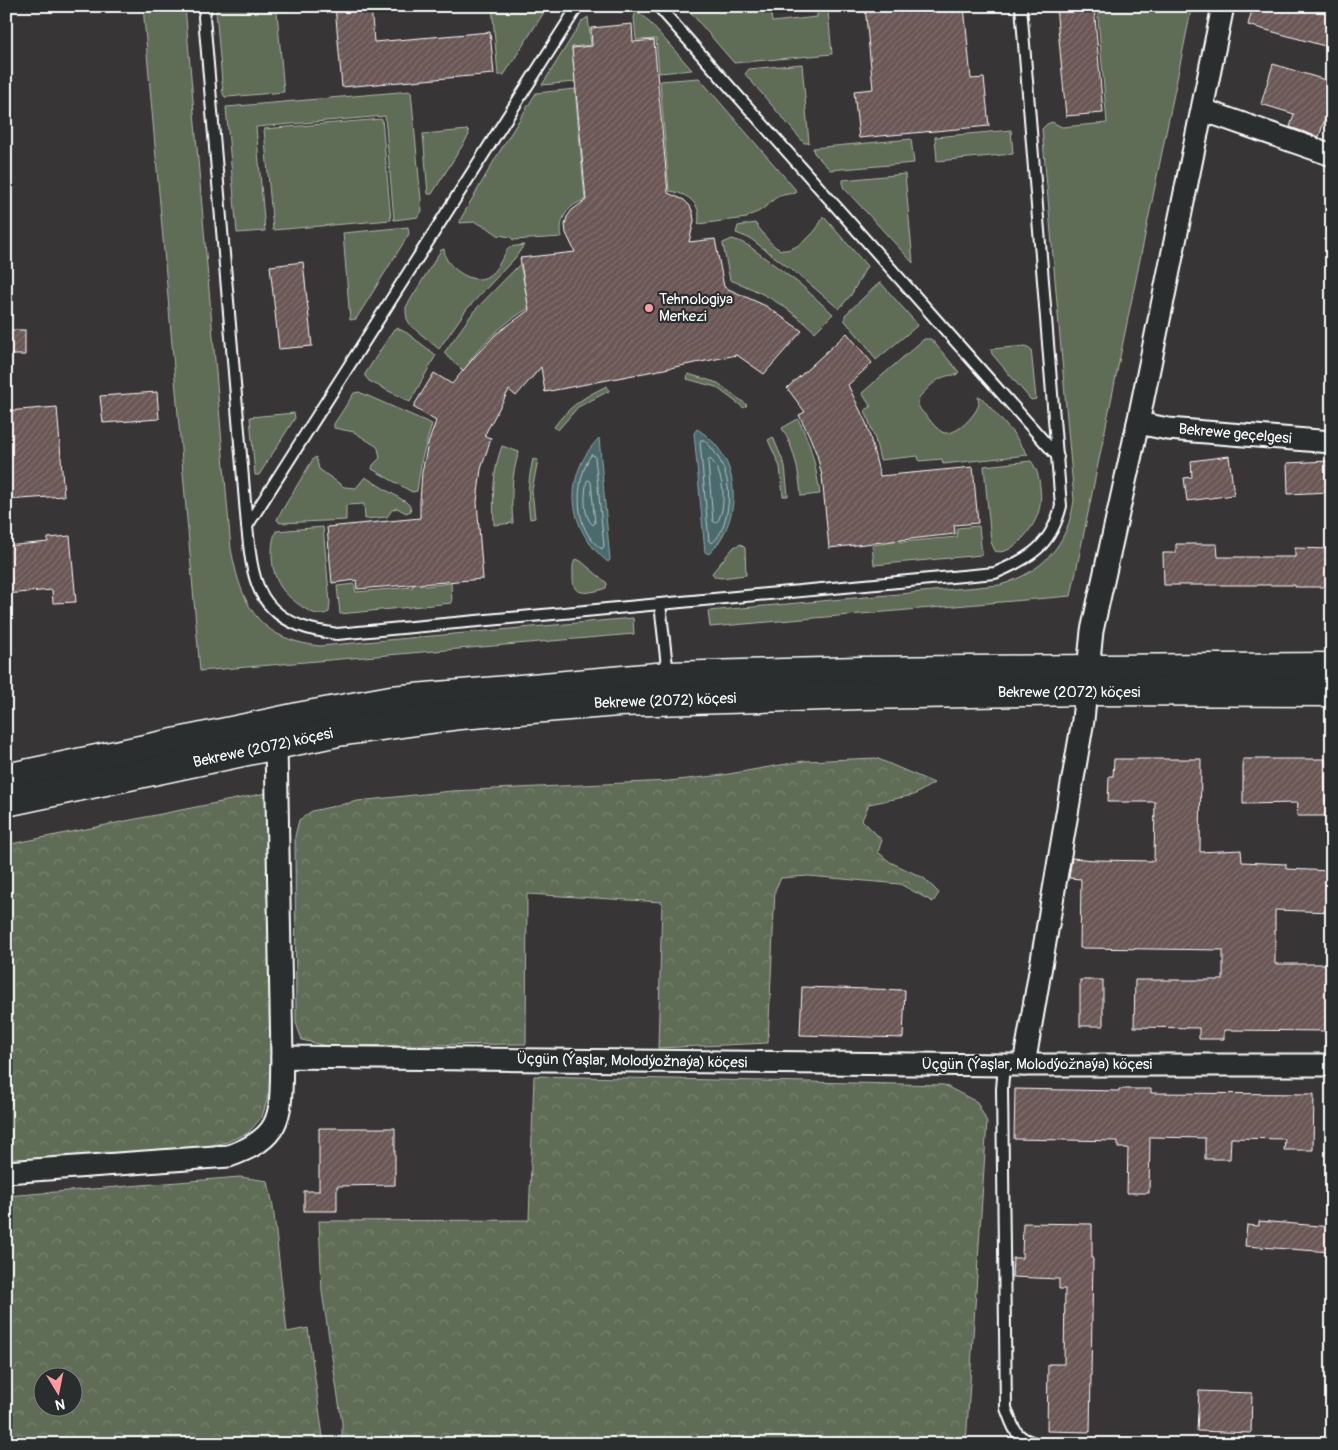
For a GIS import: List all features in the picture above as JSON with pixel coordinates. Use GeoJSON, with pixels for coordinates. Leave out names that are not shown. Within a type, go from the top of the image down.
{"type":"FeatureCollection","features":[{"type":"Feature","properties":{"kind":"main road","name":"Bekrewe (2072) köçesi"},"geometry":{"type":"LineString","coordinates":[[6,802],[338,732],[460,715],[618,702],[861,694],[1332,667]]}},
{"type":"Feature","properties":{"kind":"main road","name":"Bekrewe (2072) köçesi"},"geometry":{"type":"LineString","coordinates":[[6,778],[302,716],[391,700],[668,676],[860,671],[1332,692]]}},
{"type":"Feature","properties":{"kind":"street"},"geometry":{"type":"LineString","coordinates":[[1014,1065],[1083,720],[1092,631],[1138,423],[1223,6]]}},
{"type":"Feature","properties":{"kind":"street"},"geometry":{"type":"LineString","coordinates":[[1203,110],[1332,155]]}},
{"type":"Feature","properties":{"kind":"street","name":"Bekrewe geçelgesi"},"geometry":{"type":"LineString","coordinates":[[1138,423],[1168,429],[1332,442]]}},
{"type":"Feature","properties":{"kind":"street"},"geometry":{"type":"LineString","coordinates":[[6,1172],[229,1156],[250,1149],[265,1138],[275,1125],[280,1105],[282,1057],[276,746]]}},
{"type":"Feature","properties":{"kind":"street","name":"Üçgün (Ýaşlar, Molodýožnaýa) köçesi"},"geometry":{"type":"LineString","coordinates":[[282,1057],[1014,1065],[1332,1065]]}},
{"type":"Feature","properties":{"kind":"lane"},"geometry":{"type":"LineString","coordinates":[[206,6],[204,17],[252,568],[257,586],[266,602],[276,613],[307,628],[337,634],[995,573],[1019,563],[1037,551],[1050,536],[1057,522],[1060,506],[1058,457],[1021,6]]}},
{"type":"Feature","properties":{"kind":"lane"},"geometry":{"type":"LineString","coordinates":[[247,526],[578,6]]}},
{"type":"Feature","properties":{"kind":"lane"},"geometry":{"type":"LineString","coordinates":[[658,6],[1058,457]]}},
{"type":"Feature","properties":{"kind":"lane"},"geometry":{"type":"LineString","coordinates":[[660,604],[668,676]]}},
{"type":"Feature","properties":{"kind":"lane"},"geometry":{"type":"LineString","coordinates":[[1014,1065],[1002,1099],[1006,1408],[1012,1426],[1019,1437],[1040,1444]]}},
{"type":"Feature","properties":{"kind":"green space"},"geometry":{"type":"Polygon","coordinates":[[[143,6],[185,6],[231,549],[241,587],[247,602],[256,616],[267,627],[281,636],[320,646],[633,618],[634,634],[200,671],[143,6]]]}},
{"type":"Feature","properties":{"kind":"green space"},"geometry":{"type":"Polygon","coordinates":[[[217,6],[327,7],[277,12],[284,92],[225,97],[223,94],[217,6]]]}},
{"type":"Feature","properties":{"kind":"green space"},"geometry":{"type":"Polygon","coordinates":[[[492,6],[548,6],[504,75],[498,75],[492,6]]]}},
{"type":"Feature","properties":{"kind":"green space"},"geometry":{"type":"Polygon","coordinates":[[[685,6],[770,6],[772,22],[817,17],[817,12],[828,11],[832,54],[734,63],[685,6]]]}},
{"type":"Feature","properties":{"kind":"green space"},"geometry":{"type":"Polygon","coordinates":[[[1097,6],[1192,6],[1071,596],[710,627],[708,611],[1000,585],[1029,573],[1051,554],[1059,543],[1071,516],[1074,500],[1042,129],[1052,122],[1062,127],[1107,123],[1097,6]]]}},
{"type":"Feature","properties":{"kind":"green space"},"geometry":{"type":"Polygon","coordinates":[[[636,12],[643,15],[692,70],[659,73],[656,39],[636,40],[634,17],[636,12]]]}},
{"type":"Feature","properties":{"kind":"green space"},"geometry":{"type":"Polygon","coordinates":[[[588,17],[591,45],[572,47],[575,82],[542,85],[582,21],[588,17]]]}},
{"type":"Feature","properties":{"kind":"green space"},"geometry":{"type":"Polygon","coordinates":[[[802,64],[809,143],[804,143],[745,74],[749,69],[802,64]]]}},
{"type":"Feature","properties":{"kind":"green space"},"geometry":{"type":"Polygon","coordinates":[[[699,78],[795,189],[796,193],[776,198],[747,218],[698,224],[699,217],[696,205],[682,194],[669,191],[660,81],[699,78]]]}},
{"type":"Feature","properties":{"kind":"green space"},"geometry":{"type":"Polygon","coordinates":[[[575,89],[585,200],[569,209],[563,219],[562,237],[513,240],[511,237],[498,235],[475,222],[460,223],[498,154],[536,93],[575,89]]]}},
{"type":"Feature","properties":{"kind":"green space"},"geometry":{"type":"Polygon","coordinates":[[[411,91],[422,211],[418,217],[394,220],[385,116],[256,127],[265,231],[237,233],[226,107],[411,91]]]}},
{"type":"Feature","properties":{"kind":"green space"},"geometry":{"type":"Polygon","coordinates":[[[382,119],[391,220],[273,230],[264,129],[382,119]]]}},
{"type":"Feature","properties":{"kind":"green space"},"geometry":{"type":"Polygon","coordinates":[[[468,130],[469,135],[432,194],[428,194],[423,134],[468,130]]]}},
{"type":"Feature","properties":{"kind":"green space"},"geometry":{"type":"Polygon","coordinates":[[[1011,130],[1013,154],[937,161],[935,137],[1011,130]]]}},
{"type":"Feature","properties":{"kind":"green space"},"geometry":{"type":"Polygon","coordinates":[[[911,139],[914,163],[830,170],[814,153],[813,148],[911,139]]]}},
{"type":"Feature","properties":{"kind":"green space"},"geometry":{"type":"Polygon","coordinates":[[[905,174],[913,263],[843,187],[843,180],[905,174]]]}},
{"type":"Feature","properties":{"kind":"green space"},"geometry":{"type":"Polygon","coordinates":[[[823,216],[867,266],[851,295],[839,309],[805,280],[751,239],[736,233],[738,226],[755,223],[775,247],[784,250],[790,249],[808,238],[817,228],[823,216]]]}},
{"type":"Feature","properties":{"kind":"green space"},"geometry":{"type":"Polygon","coordinates":[[[408,227],[409,234],[356,319],[350,320],[343,233],[408,227]]]}},
{"type":"Feature","properties":{"kind":"green space"},"geometry":{"type":"Polygon","coordinates":[[[732,239],[749,246],[801,285],[833,314],[815,332],[796,315],[775,301],[753,289],[730,280],[723,243],[732,239]]]}},
{"type":"Feature","properties":{"kind":"green space"},"geometry":{"type":"Polygon","coordinates":[[[524,245],[515,258],[466,310],[439,349],[411,326],[407,319],[406,307],[441,250],[444,249],[447,260],[455,269],[466,276],[477,279],[491,274],[509,247],[524,245]]]}},
{"type":"Feature","properties":{"kind":"green space"},"geometry":{"type":"Polygon","coordinates":[[[520,264],[529,308],[496,332],[469,362],[484,373],[476,383],[444,353],[474,311],[520,264]]]}},
{"type":"Feature","properties":{"kind":"green space"},"geometry":{"type":"Polygon","coordinates":[[[880,282],[918,325],[876,360],[866,345],[845,321],[845,315],[880,282]]]}},
{"type":"Feature","properties":{"kind":"green space"},"geometry":{"type":"Polygon","coordinates":[[[397,328],[407,333],[436,355],[410,402],[369,381],[365,376],[394,329],[397,328]]]}},
{"type":"Feature","properties":{"kind":"green space"},"geometry":{"type":"Polygon","coordinates":[[[924,339],[931,339],[959,372],[956,375],[938,380],[919,398],[919,407],[933,424],[942,432],[947,433],[959,429],[974,414],[979,404],[978,397],[981,397],[1013,433],[1028,455],[943,464],[942,459],[919,461],[918,456],[880,460],[865,410],[871,407],[862,393],[924,339]]]}},
{"type":"Feature","properties":{"kind":"green space"},"geometry":{"type":"Polygon","coordinates":[[[1026,346],[1031,349],[1036,399],[1031,400],[992,354],[991,349],[1026,346]]]}},
{"type":"Feature","properties":{"kind":"green space"},"geometry":{"type":"Polygon","coordinates":[[[688,374],[718,383],[747,405],[744,408],[716,387],[687,379],[688,374]]]}},
{"type":"Feature","properties":{"kind":"green space"},"geometry":{"type":"Polygon","coordinates":[[[607,386],[609,391],[578,407],[558,430],[554,427],[577,403],[607,386]]]}},
{"type":"Feature","properties":{"kind":"green space"},"geometry":{"type":"Polygon","coordinates":[[[359,392],[432,424],[422,458],[417,491],[412,492],[372,469],[373,465],[380,458],[376,446],[354,432],[334,428],[334,424],[354,393],[359,392]]]}},
{"type":"Feature","properties":{"kind":"green space"},"geometry":{"type":"Polygon","coordinates":[[[294,413],[295,418],[259,475],[255,475],[250,417],[294,413]]]}},
{"type":"Feature","properties":{"kind":"green space"},"geometry":{"type":"Polygon","coordinates":[[[798,419],[812,455],[820,494],[801,496],[796,461],[782,428],[798,419]]]}},
{"type":"Feature","properties":{"kind":"green space"},"geometry":{"type":"Polygon","coordinates":[[[773,437],[785,466],[788,496],[783,496],[780,467],[768,440],[773,437]]]}},
{"type":"Feature","properties":{"kind":"green space"},"geometry":{"type":"Polygon","coordinates":[[[502,446],[519,452],[512,487],[513,523],[494,525],[493,495],[495,475],[502,446]]]}},
{"type":"Feature","properties":{"kind":"green space"},"geometry":{"type":"Polygon","coordinates":[[[316,457],[319,469],[344,487],[356,488],[365,477],[406,502],[410,506],[411,511],[406,513],[397,508],[392,510],[387,517],[365,519],[364,504],[346,505],[346,520],[280,523],[277,520],[278,517],[316,457]]]}},
{"type":"Feature","properties":{"kind":"green space"},"geometry":{"type":"Polygon","coordinates":[[[533,459],[538,460],[532,490],[535,518],[530,519],[528,489],[533,459]]]}},
{"type":"Feature","properties":{"kind":"green space"},"geometry":{"type":"Polygon","coordinates":[[[1031,461],[1037,473],[1041,495],[1037,517],[1025,536],[1016,544],[1005,551],[995,551],[991,542],[984,466],[1031,461]]]}},
{"type":"Feature","properties":{"kind":"green space"},"geometry":{"type":"Polygon","coordinates":[[[979,526],[982,555],[874,565],[872,545],[888,543],[887,535],[899,534],[900,542],[957,537],[957,528],[979,526]]]}},
{"type":"Feature","properties":{"kind":"green space"},"geometry":{"type":"Polygon","coordinates":[[[323,527],[330,603],[329,612],[316,614],[297,603],[285,593],[277,581],[273,567],[272,551],[276,531],[323,527]]]}},
{"type":"Feature","properties":{"kind":"green space"},"geometry":{"type":"Polygon","coordinates":[[[741,544],[745,548],[746,575],[715,577],[712,573],[734,547],[741,544]]]}},
{"type":"Feature","properties":{"kind":"green space"},"geometry":{"type":"Polygon","coordinates":[[[577,559],[607,583],[606,588],[581,592],[575,588],[573,584],[573,566],[577,559]]]}},
{"type":"Feature","properties":{"kind":"green space"},"geometry":{"type":"Polygon","coordinates":[[[424,578],[425,586],[451,583],[452,603],[340,614],[337,586],[354,584],[356,592],[413,587],[412,579],[424,578]]]}},
{"type":"Feature","properties":{"kind":"green space"},"geometry":{"type":"Polygon","coordinates":[[[876,758],[934,783],[914,795],[869,804],[862,820],[882,840],[878,852],[890,862],[924,878],[939,893],[933,902],[900,884],[808,876],[781,878],[775,890],[768,1043],[658,1048],[662,902],[527,894],[526,1044],[326,1046],[302,1040],[296,1023],[295,836],[299,820],[312,811],[358,801],[451,791],[669,781],[723,775],[804,761],[876,758]]]}},
{"type":"Feature","properties":{"kind":"green space"},"geometry":{"type":"Polygon","coordinates":[[[266,793],[273,1040],[270,1090],[262,1117],[248,1133],[227,1142],[194,1149],[6,1163],[6,845],[266,793]]]}},
{"type":"Feature","properties":{"kind":"green space"},"geometry":{"type":"Polygon","coordinates":[[[534,1076],[944,1085],[977,1102],[987,1122],[966,1444],[342,1444],[342,1423],[322,1292],[319,1221],[529,1220],[534,1076]]]}},
{"type":"Feature","properties":{"kind":"green space"},"geometry":{"type":"Polygon","coordinates":[[[240,1177],[268,1181],[273,1206],[287,1332],[308,1328],[324,1444],[6,1444],[6,1196],[240,1177]]]}},
{"type":"Feature","properties":{"kind":"water"},"geometry":{"type":"Polygon","coordinates":[[[697,429],[712,441],[723,455],[730,471],[733,488],[728,524],[720,540],[709,554],[705,552],[694,433],[697,429]]]}},
{"type":"Feature","properties":{"kind":"water"},"geometry":{"type":"Polygon","coordinates":[[[599,438],[610,560],[608,562],[594,549],[584,534],[577,519],[574,502],[575,485],[579,469],[587,453],[599,438]]]}},
{"type":"Feature","properties":{"kind":"building"},"geometry":{"type":"Polygon","coordinates":[[[335,6],[371,6],[374,42],[490,32],[494,74],[342,87],[335,6]]]}},
{"type":"Feature","properties":{"kind":"building"},"geometry":{"type":"Polygon","coordinates":[[[865,6],[964,6],[971,79],[984,78],[989,126],[859,138],[854,91],[873,89],[865,6]]]}},
{"type":"Feature","properties":{"kind":"building"},"geometry":{"type":"Polygon","coordinates":[[[1056,6],[1094,6],[1103,113],[1066,116],[1056,6]]]}},
{"type":"Feature","properties":{"kind":"building"},"geometry":{"type":"Polygon","coordinates":[[[1253,6],[1317,6],[1332,10],[1332,48],[1248,25],[1253,6]]]}},
{"type":"Feature","properties":{"kind":"building","name":"Tehnologiya Merkezi"},"geometry":{"type":"Polygon","coordinates":[[[632,24],[633,42],[654,40],[668,193],[684,200],[690,206],[693,213],[694,221],[689,242],[715,239],[724,287],[766,306],[802,331],[764,374],[737,355],[545,392],[541,367],[516,396],[509,390],[484,436],[491,438],[481,469],[477,502],[483,579],[357,589],[356,580],[332,583],[327,527],[420,518],[422,472],[428,444],[436,421],[413,407],[434,373],[452,384],[496,334],[529,310],[520,258],[575,252],[566,233],[565,225],[567,217],[572,210],[586,200],[572,48],[592,46],[591,28],[632,24]]]}},
{"type":"Feature","properties":{"kind":"building"},"geometry":{"type":"Polygon","coordinates":[[[1273,64],[1332,82],[1332,116],[1326,115],[1319,137],[1290,127],[1294,114],[1261,104],[1273,64]]]}},
{"type":"Feature","properties":{"kind":"building"},"geometry":{"type":"Polygon","coordinates":[[[303,262],[312,346],[279,349],[270,266],[303,262]]]}},
{"type":"Feature","properties":{"kind":"building"},"geometry":{"type":"Polygon","coordinates":[[[6,330],[25,330],[25,355],[6,355],[6,330]]]}},
{"type":"Feature","properties":{"kind":"building"},"geometry":{"type":"Polygon","coordinates":[[[847,333],[872,363],[848,385],[867,425],[880,476],[973,467],[978,523],[954,525],[955,534],[829,548],[822,476],[817,455],[799,415],[805,412],[787,388],[847,333]]]}},
{"type":"Feature","properties":{"kind":"building"},"geometry":{"type":"Polygon","coordinates":[[[157,392],[159,419],[103,423],[100,396],[157,392]]]}},
{"type":"Feature","properties":{"kind":"building"},"geometry":{"type":"Polygon","coordinates":[[[57,407],[64,496],[6,500],[6,411],[57,407]]]}},
{"type":"Feature","properties":{"kind":"building"},"geometry":{"type":"Polygon","coordinates":[[[1229,456],[1234,495],[1187,501],[1184,478],[1192,477],[1191,461],[1229,456]]]}},
{"type":"Feature","properties":{"kind":"building"},"geometry":{"type":"Polygon","coordinates":[[[1328,461],[1329,492],[1288,494],[1287,463],[1328,461]]]}},
{"type":"Feature","properties":{"kind":"building"},"geometry":{"type":"Polygon","coordinates":[[[70,536],[76,602],[53,603],[52,590],[6,594],[6,546],[48,542],[48,538],[70,536]]]}},
{"type":"Feature","properties":{"kind":"building"},"geometry":{"type":"Polygon","coordinates":[[[1176,544],[1217,544],[1218,557],[1295,557],[1295,548],[1332,549],[1332,587],[1295,587],[1295,585],[1164,585],[1163,553],[1176,553],[1176,544]]]}},
{"type":"Feature","properties":{"kind":"building"},"geometry":{"type":"Polygon","coordinates":[[[1114,759],[1201,759],[1200,852],[1241,850],[1242,862],[1286,864],[1286,869],[1332,871],[1332,912],[1275,910],[1275,964],[1332,964],[1332,1031],[1224,1030],[1224,1039],[1199,1039],[1199,1028],[1134,1027],[1135,980],[1223,980],[1223,950],[1080,948],[1081,879],[1069,878],[1072,858],[1154,861],[1155,802],[1108,802],[1109,776],[1113,776],[1114,759]]]}},
{"type":"Feature","properties":{"kind":"building"},"geometry":{"type":"Polygon","coordinates":[[[1243,759],[1325,759],[1325,816],[1297,816],[1298,803],[1243,804],[1243,759]]]}},
{"type":"Feature","properties":{"kind":"building"},"geometry":{"type":"Polygon","coordinates":[[[1080,980],[1103,980],[1103,1026],[1080,1026],[1080,980]]]}},
{"type":"Feature","properties":{"kind":"building"},"geometry":{"type":"Polygon","coordinates":[[[802,987],[905,990],[903,1038],[800,1035],[802,987]]]}},
{"type":"Feature","properties":{"kind":"building"},"geometry":{"type":"Polygon","coordinates":[[[1015,1089],[1119,1091],[1119,1089],[1151,1089],[1151,1093],[1314,1094],[1313,1150],[1284,1150],[1285,1139],[1231,1138],[1230,1159],[1205,1159],[1205,1138],[1150,1137],[1149,1193],[1127,1193],[1128,1148],[1118,1148],[1118,1141],[1014,1139],[1015,1089]]]}},
{"type":"Feature","properties":{"kind":"building"},"geometry":{"type":"Polygon","coordinates":[[[319,1128],[395,1128],[395,1185],[337,1186],[337,1211],[304,1211],[304,1191],[319,1191],[319,1128]]]}},
{"type":"Feature","properties":{"kind":"building"},"geometry":{"type":"Polygon","coordinates":[[[1259,1221],[1332,1227],[1332,1252],[1245,1246],[1247,1225],[1259,1226],[1259,1221]]]}},
{"type":"Feature","properties":{"kind":"building"},"geometry":{"type":"Polygon","coordinates":[[[1023,1223],[1092,1224],[1090,1432],[1047,1431],[1048,1364],[1064,1364],[1065,1289],[1059,1289],[1059,1279],[1012,1277],[1013,1258],[1022,1258],[1023,1223]]]}},
{"type":"Feature","properties":{"kind":"building"},"geometry":{"type":"Polygon","coordinates":[[[1199,1391],[1252,1393],[1251,1433],[1197,1431],[1199,1391]]]}},
{"type":"Feature","properties":{"kind":"place","name":"Tehnologiya Merkezi"},"geometry":{"type":"Point","coordinates":[649,308]}}]}
